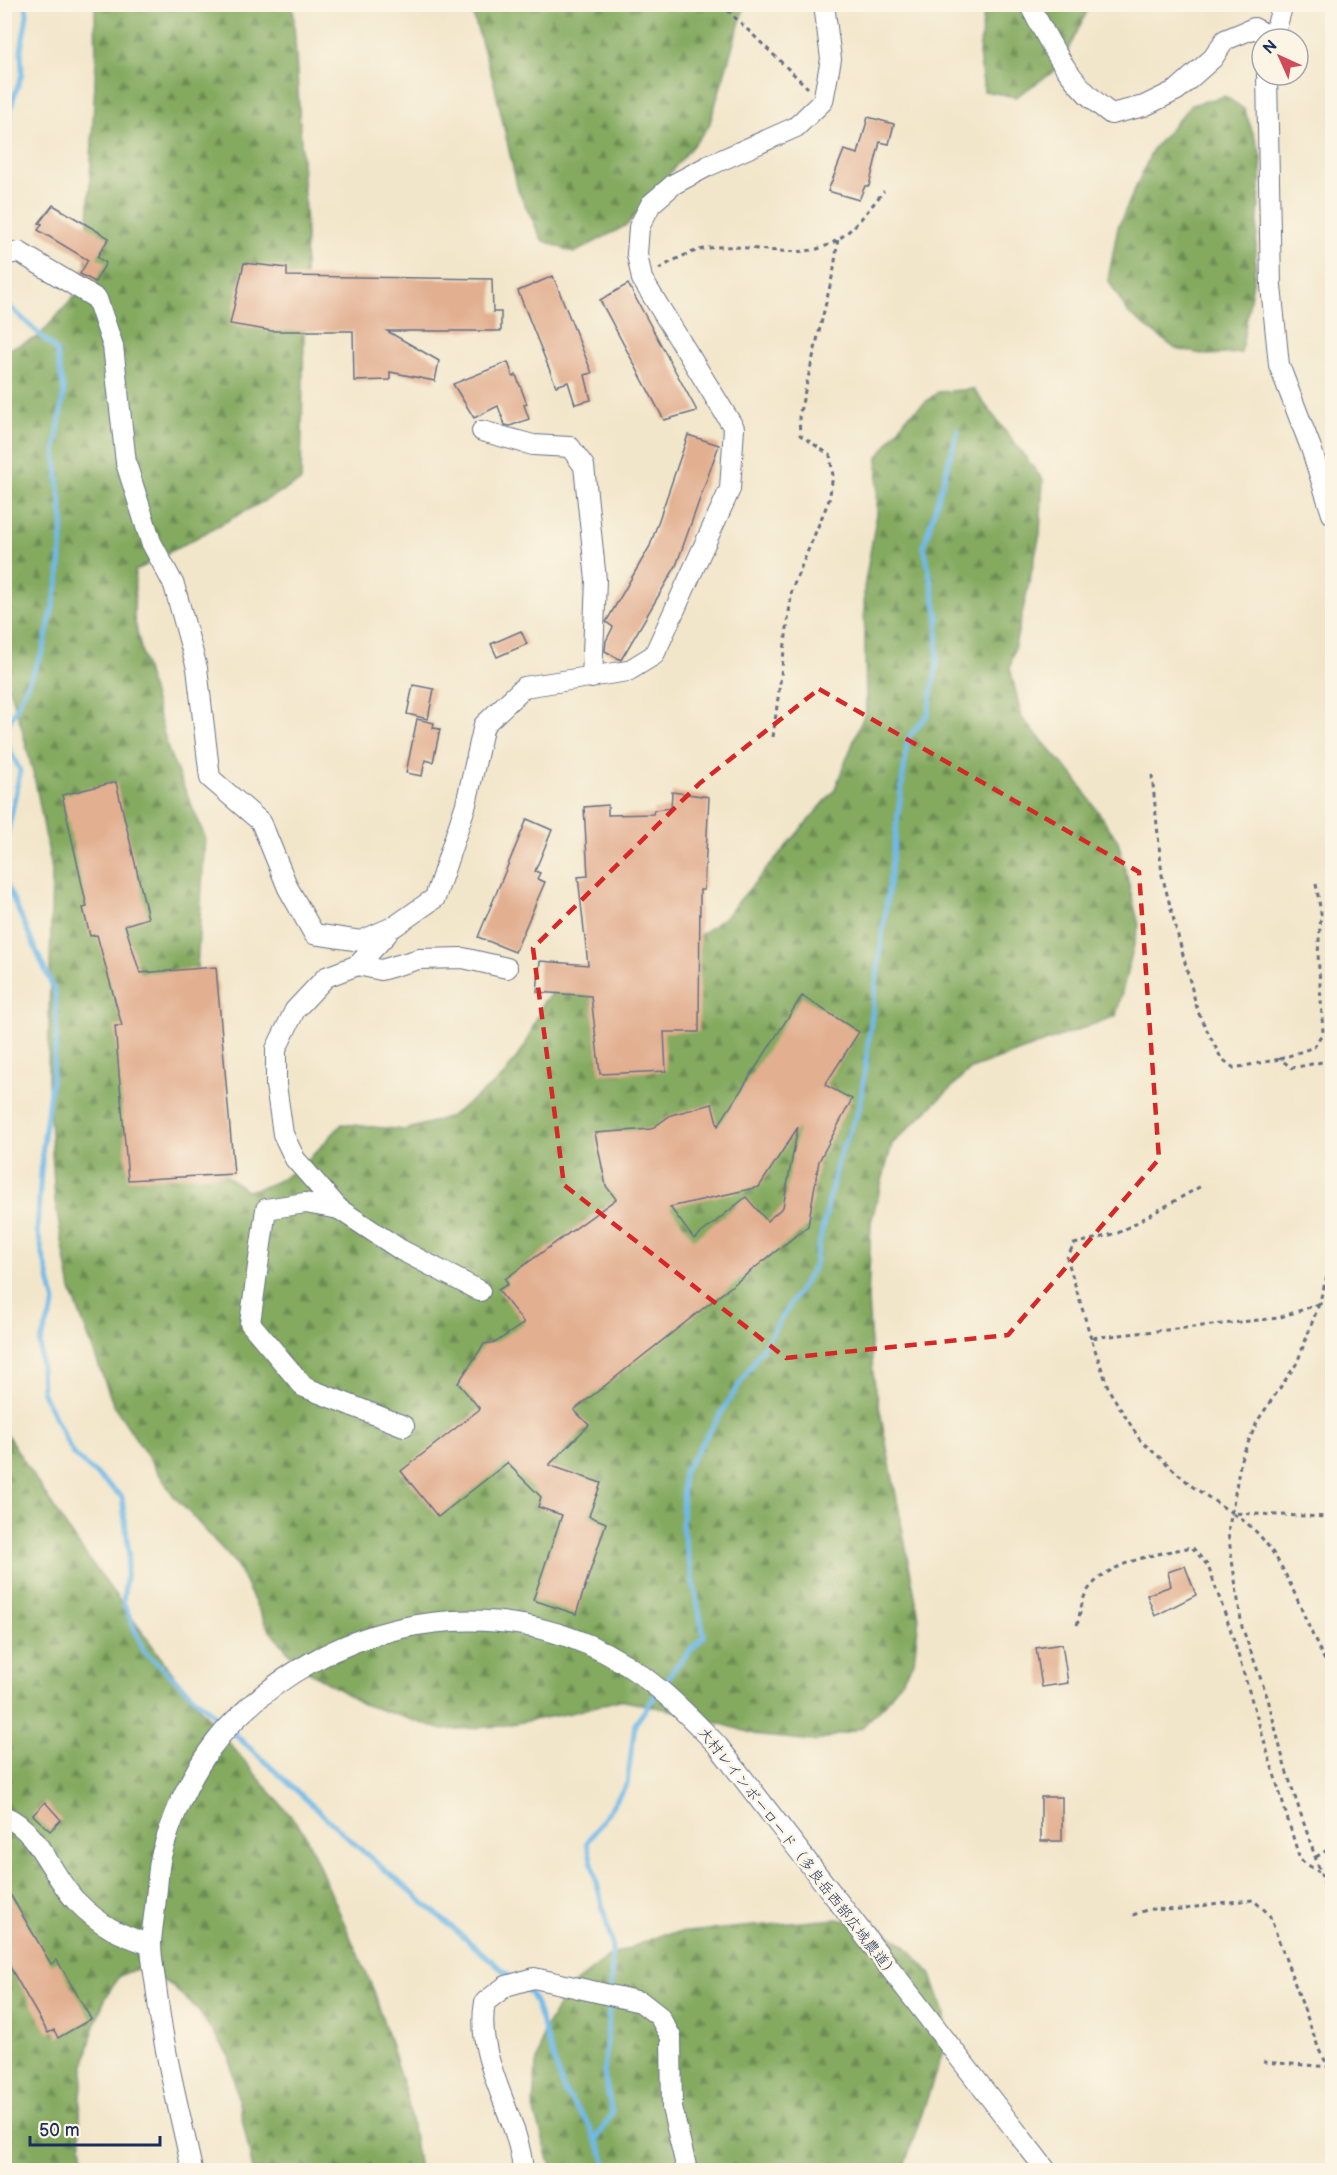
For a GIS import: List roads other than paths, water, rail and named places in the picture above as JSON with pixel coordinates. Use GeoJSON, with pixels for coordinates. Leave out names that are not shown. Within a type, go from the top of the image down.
{"type":"FeatureCollection","features":[{"type":"Feature","properties":{"kind":"street"},"geometry":{"type":"LineString","coordinates":[[4,255],[19,252],[97,299],[113,346],[126,463],[151,542],[174,585],[197,668],[210,778],[261,822],[288,888],[314,934],[361,942],[395,926],[435,898],[466,804],[484,725],[524,687],[628,671],[654,655],[730,489],[734,428],[642,279],[638,254],[639,227],[651,204],[674,184],[708,166],[796,127],[822,102],[831,59],[824,4]]}},
{"type":"Feature","properties":{"kind":"street"},"geometry":{"type":"LineString","coordinates":[[1029,4],[1060,62],[1086,96],[1111,114],[1144,106],[1177,90],[1213,58],[1225,40],[1250,30]]}},
{"type":"Feature","properties":{"kind":"street"},"geometry":{"type":"LineString","coordinates":[[1276,27],[1283,4]]}},
{"type":"Feature","properties":{"kind":"street"},"geometry":{"type":"LineString","coordinates":[[1267,87],[1270,286],[1279,365],[1311,448],[1332,514]]}},
{"type":"Feature","properties":{"kind":"street"},"geometry":{"type":"LineString","coordinates":[[483,430],[533,445],[570,447],[584,466],[596,580],[592,678]]}},
{"type":"Feature","properties":{"kind":"street"},"geometry":{"type":"LineString","coordinates":[[395,926],[358,965],[326,977],[295,1010],[276,1049],[276,1085],[283,1134],[295,1158],[339,1209],[401,1250],[480,1291]]}},
{"type":"Feature","properties":{"kind":"street"},"geometry":{"type":"LineString","coordinates":[[358,965],[381,970],[419,959],[463,958],[507,968]]}},
{"type":"Feature","properties":{"kind":"street"},"geometry":{"type":"LineString","coordinates":[[339,1209],[305,1203],[266,1209],[250,1323],[304,1387],[404,1426]]}},
{"type":"Feature","properties":{"kind":"street","name":"大村レインボーロード（多良岳西部広域農道）"},"geometry":{"type":"LineString","coordinates":[[192,2170],[161,2032],[151,1945],[160,1859],[174,1815],[194,1774],[233,1722],[282,1680],[338,1647],[394,1628],[456,1619],[485,1620],[536,1628],[589,1645],[644,1676],[679,1705],[718,1746],[1046,2170]]}},
{"type":"Feature","properties":{"kind":"street"},"geometry":{"type":"LineString","coordinates":[[4,1816],[25,1829],[75,1900],[114,1933],[151,1945]]}},
{"type":"Feature","properties":{"kind":"street"},"geometry":{"type":"LineString","coordinates":[[523,2170],[484,2044],[481,2021],[484,2002],[506,1986],[531,1979],[641,2002],[659,2016],[670,2037],[672,2108],[687,2170]]}},
{"type":"Feature","properties":{"kind":"waterway"},"geometry":{"type":"LineString","coordinates":[[4,221],[5,141],[13,99],[22,74],[21,50],[27,15],[26,4]]}},
{"type":"Feature","properties":{"kind":"waterway"},"geometry":{"type":"LineString","coordinates":[[4,301],[56,350],[64,391],[55,452],[63,521],[59,579],[43,651],[4,734]]}},
{"type":"Feature","properties":{"kind":"waterway"},"geometry":{"type":"LineString","coordinates":[[611,1990],[612,1945],[587,1843],[627,1784],[635,1724],[677,1665],[704,1636],[682,1527],[683,1473],[814,1267],[838,1160],[860,1106],[908,738],[928,714],[937,664],[938,617],[924,546],[958,430]]}},
{"type":"Feature","properties":{"kind":"waterway"},"geometry":{"type":"LineString","coordinates":[[4,737],[20,771],[4,851]]}},
{"type":"Feature","properties":{"kind":"waterway"},"geometry":{"type":"LineString","coordinates":[[4,879],[55,992],[57,1037],[43,1144],[37,1230],[55,1303],[40,1343],[42,1391],[73,1454],[122,1497],[129,1553],[123,1602],[144,1651],[357,1846],[514,1980]]}},
{"type":"Feature","properties":{"kind":"waterway"},"geometry":{"type":"LineString","coordinates":[[521,1986],[530,1993],[535,2002],[564,2091],[589,2125],[603,2154],[607,2170]]}},
{"type":"Feature","properties":{"kind":"waterway"},"geometry":{"type":"LineString","coordinates":[[596,2141],[612,2113],[604,2074],[610,1999]]}}]}
